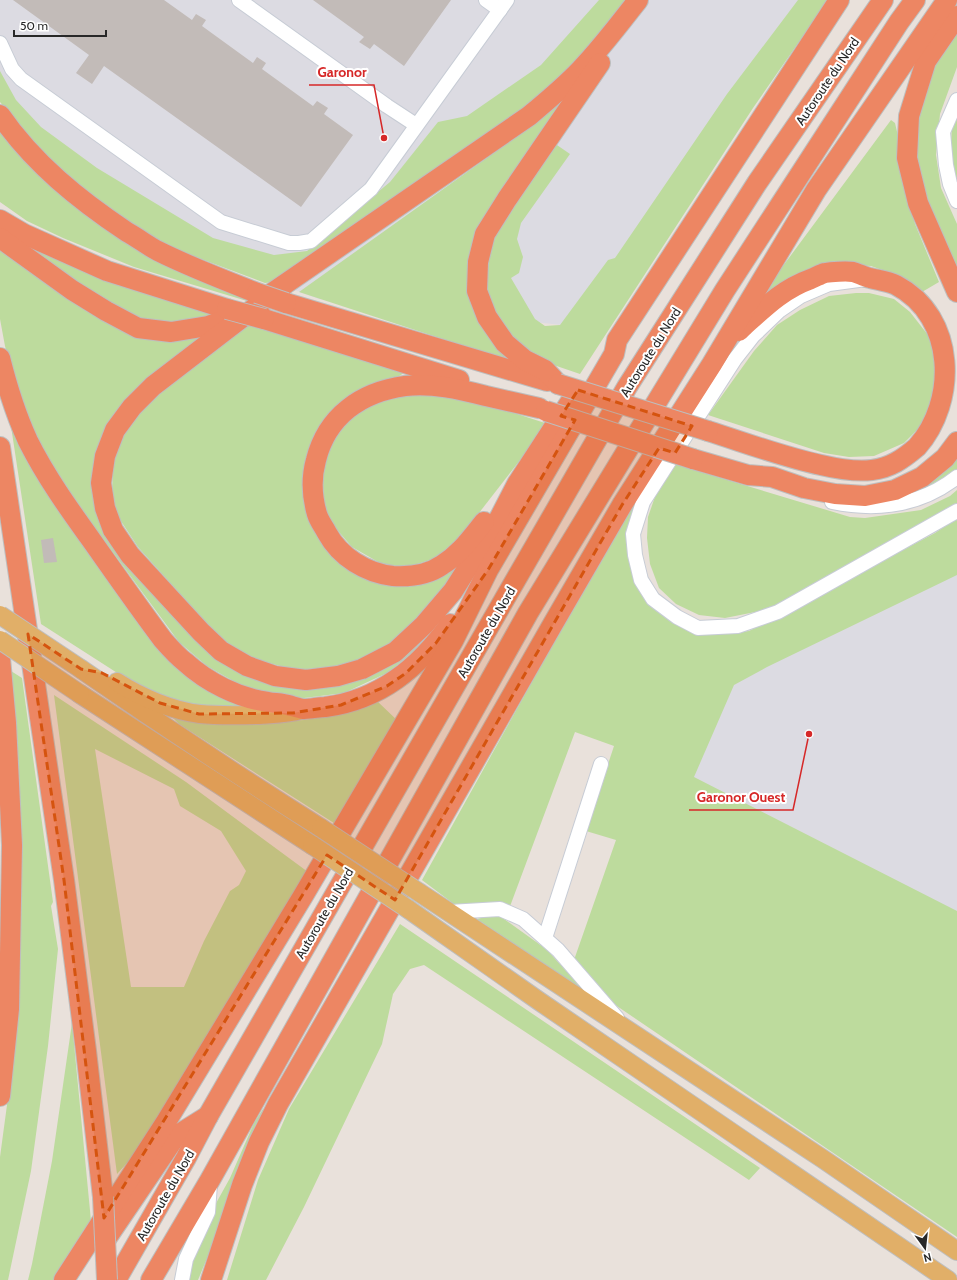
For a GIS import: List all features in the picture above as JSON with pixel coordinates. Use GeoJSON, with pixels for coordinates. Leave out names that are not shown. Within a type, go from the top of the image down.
{"type":"FeatureCollection","features":[{"type":"Feature","properties":{"kind":"highway"},"geometry":{"type":"LineString","coordinates":[[617,340],[605,348],[517,484],[500,517],[453,591],[424,625],[395,652],[362,669],[338,676],[306,680],[275,676],[247,666],[221,651],[200,632],[130,555],[113,530],[105,508],[101,483],[105,456],[115,430],[132,407],[153,386],[285,294],[529,116],[555,95],[581,69],[638,0]]}},
{"type":"Feature","properties":{"kind":"highway"},"geometry":{"type":"LineString","coordinates":[[558,384],[545,370],[525,360],[505,343],[487,317],[477,291],[478,262],[485,234],[507,199],[601,61],[648,0]]}},
{"type":"Feature","properties":{"kind":"highway"},"geometry":{"type":"LineString","coordinates":[[64,1280],[166,1122],[303,896],[453,641],[488,570],[614,354],[617,340],[839,0]]}},
{"type":"Feature","properties":{"kind":"highway","name":"Autoroute du Nord"},"geometry":{"type":"LineString","coordinates":[[116,1280],[186,1158],[208,1116],[628,387],[757,183],[883,0]]}},
{"type":"Feature","properties":{"kind":"highway","name":"Autoroute du Nord"},"geometry":{"type":"LineString","coordinates":[[151,1280],[210,1180],[528,613],[724,290],[899,22],[915,0]]}},
{"type":"Feature","properties":{"kind":"highway"},"geometry":{"type":"LineString","coordinates":[[211,1280],[242,1185],[259,1142],[278,1104],[552,624],[622,506],[712,364],[816,190],[947,0]]}},
{"type":"Feature","properties":{"kind":"highway"},"geometry":{"type":"LineString","coordinates":[[957,16],[926,61],[908,116],[907,158],[918,203],[957,292]]}},
{"type":"Feature","properties":{"kind":"highway"},"geometry":{"type":"LineString","coordinates":[[0,115],[13,134],[55,178],[102,216],[157,251],[201,271],[257,292],[285,294],[558,384],[800,461],[839,469],[855,470],[872,470],[886,467],[898,462],[923,442],[934,429],[943,414],[950,387],[951,376],[950,356],[947,345],[938,324],[924,306],[896,285],[852,272],[825,273],[796,284],[772,301],[743,327],[729,346],[712,364]]}},
{"type":"Feature","properties":{"kind":"highway"},"geometry":{"type":"LineString","coordinates":[[0,220],[24,234],[107,270],[227,309],[487,388],[543,410],[692,458],[748,475],[772,477],[804,488],[835,494],[865,496],[896,490],[922,477],[945,458],[957,442]]}},
{"type":"Feature","properties":{"kind":"highway"},"geometry":{"type":"LineString","coordinates":[[0,238],[79,294],[106,311],[138,328],[171,332],[208,326],[285,294]]}},
{"type":"Feature","properties":{"kind":"highway"},"geometry":{"type":"LineString","coordinates":[[0,358],[19,420],[37,459],[58,494],[164,640],[184,662],[202,676],[225,689],[249,698],[305,709],[341,705],[387,686],[406,673],[436,643],[488,570]]}},
{"type":"Feature","properties":{"kind":"highway"},"geometry":{"type":"LineString","coordinates":[[517,484],[457,554],[441,566],[422,574],[407,577],[386,575],[367,569],[345,556],[332,541],[318,515],[313,494],[313,471],[319,448],[331,427],[349,408],[363,399],[378,393],[405,386],[431,385],[455,388],[543,410]]}},
{"type":"Feature","properties":{"kind":"highway"},"geometry":{"type":"LineString","coordinates":[[0,447],[64,880],[86,1051],[103,1197],[107,1280]]}},
{"type":"Feature","properties":{"kind":"highway"},"geometry":{"type":"LineString","coordinates":[[0,658],[3,735],[12,845],[9,1009],[0,1096]]}},
{"type":"Feature","properties":{"kind":"highway"},"geometry":{"type":"LineString","coordinates":[[77,1280],[135,1198],[176,1136],[208,1116]]}},
{"type":"Feature","properties":{"kind":"main road"},"geometry":{"type":"LineString","coordinates":[[0,615],[159,723],[574,994],[823,1159],[957,1252]]}},
{"type":"Feature","properties":{"kind":"main road"},"geometry":{"type":"LineString","coordinates":[[0,640],[408,909],[948,1280]]}},
{"type":"Feature","properties":{"kind":"main road"},"geometry":{"type":"LineString","coordinates":[[81,669],[102,673],[126,688],[160,703],[199,714],[235,716],[293,713],[305,709]]}},
{"type":"Feature","properties":{"kind":"street"},"geometry":{"type":"LineString","coordinates":[[239,0],[387,106],[416,125]]}},
{"type":"Feature","properties":{"kind":"street"},"geometry":{"type":"LineString","coordinates":[[0,43],[12,69],[21,79],[222,222],[289,243],[299,243],[311,240],[371,189],[503,5],[486,0]]}},
{"type":"Feature","properties":{"kind":"street"},"geometry":{"type":"LineString","coordinates":[[957,100],[943,132],[946,166],[950,184],[957,201]]}},
{"type":"Feature","properties":{"kind":"street"},"geometry":{"type":"LineString","coordinates":[[869,278],[829,284],[801,296],[779,311],[758,331],[735,359],[643,502],[633,534],[635,556],[641,580],[653,599],[677,617],[698,628],[738,626],[778,612],[957,511]]}},
{"type":"Feature","properties":{"kind":"street"},"geometry":{"type":"LineString","coordinates":[[748,475],[768,485],[801,495],[839,503],[873,507],[903,503],[916,499],[933,493],[957,478]]}},
{"type":"Feature","properties":{"kind":"street"},"geometry":{"type":"LineString","coordinates":[[545,938],[601,764]]}},
{"type":"Feature","properties":{"kind":"street"},"geometry":{"type":"LineString","coordinates":[[449,912],[500,910],[523,919],[558,950],[627,1029]]}},
{"type":"Feature","properties":{"kind":"street"},"geometry":{"type":"LineString","coordinates":[[182,1280],[186,1259],[208,1212],[210,1180]]}},
{"type":"Feature","properties":{"kind":"highlighted area"},"geometry":{"type":"Polygon","coordinates":[[[578,390],[692,426],[675,453],[659,448],[622,505],[395,900],[327,855],[104,1218],[64,880],[28,634],[81,669],[102,673],[160,703],[199,714],[293,713],[341,705],[387,686],[406,673],[436,643],[488,570],[575,420],[561,416],[578,390]]]}},
{"type":"Feature","properties":{"kind":"shaded area"},"geometry":{"type":"Polygon","coordinates":[[[0,0],[825,0],[590,328],[319,299],[190,252],[83,186],[0,90],[0,0]]]}},
{"type":"Feature","properties":{"kind":"shaded area"},"geometry":{"type":"Polygon","coordinates":[[[957,539],[957,965],[642,816],[753,651],[957,539]]]}},
{"type":"Feature","properties":{"kind":"green space"},"geometry":{"type":"Polygon","coordinates":[[[599,0],[629,0],[607,29],[549,90],[273,282],[265,283],[164,245],[106,209],[45,155],[0,102],[0,71],[16,100],[41,127],[97,168],[213,238],[274,255],[307,251],[390,182],[438,122],[467,116],[541,65],[599,0]]]}},
{"type":"Feature","properties":{"kind":"green space"},"geometry":{"type":"Polygon","coordinates":[[[798,0],[828,0],[753,108],[580,374],[542,361],[514,347],[487,299],[483,273],[501,215],[554,143],[570,154],[521,223],[517,239],[523,257],[519,273],[511,278],[535,319],[545,326],[560,325],[608,260],[615,258],[727,94],[798,0]]]}},
{"type":"Feature","properties":{"kind":"green space"},"geometry":{"type":"Polygon","coordinates":[[[957,32],[957,67],[940,114],[936,155],[941,188],[957,224],[957,273],[924,194],[918,163],[918,121],[924,92],[936,62],[957,32]]]}},
{"type":"Feature","properties":{"kind":"green space"},"geometry":{"type":"Polygon","coordinates":[[[567,95],[476,254],[504,353],[504,359],[299,292],[533,125],[567,95]]]}},
{"type":"Feature","properties":{"kind":"green space"},"geometry":{"type":"Polygon","coordinates":[[[957,111],[957,180],[950,157],[952,128],[957,111]]]}},
{"type":"Feature","properties":{"kind":"green space"},"geometry":{"type":"Polygon","coordinates":[[[891,120],[895,123],[900,145],[903,175],[915,224],[939,282],[922,292],[902,277],[871,266],[841,264],[767,296],[763,293],[891,120]]]}},
{"type":"Feature","properties":{"kind":"green space"},"geometry":{"type":"Polygon","coordinates":[[[0,125],[39,170],[250,297],[247,301],[134,267],[63,238],[27,221],[0,202],[0,125]]]}},
{"type":"Feature","properties":{"kind":"green space"},"geometry":{"type":"Polygon","coordinates":[[[16,239],[221,314],[192,324],[127,318],[16,239]]]}},
{"type":"Feature","properties":{"kind":"green space"},"geometry":{"type":"Polygon","coordinates":[[[0,244],[86,311],[122,329],[220,330],[120,410],[98,506],[205,646],[318,684],[438,622],[416,650],[387,673],[344,693],[304,698],[272,695],[242,686],[207,666],[179,642],[56,473],[36,437],[17,390],[5,346],[0,319],[0,244]]]}},
{"type":"Feature","properties":{"kind":"green space"},"geometry":{"type":"Polygon","coordinates":[[[869,293],[894,299],[910,312],[928,335],[937,356],[933,401],[925,422],[904,443],[874,456],[849,457],[824,453],[708,415],[754,351],[777,325],[800,310],[829,296],[869,293]]]}},
{"type":"Feature","properties":{"kind":"green space"},"geometry":{"type":"Polygon","coordinates":[[[249,324],[404,373],[322,424],[311,514],[376,582],[408,586],[457,568],[431,605],[399,639],[355,662],[331,667],[297,670],[260,661],[225,644],[138,547],[117,515],[112,495],[113,466],[119,440],[144,403],[249,324]]]}},
{"type":"Feature","properties":{"kind":"green space"},"geometry":{"type":"Polygon","coordinates":[[[429,393],[458,395],[548,424],[458,540],[433,559],[405,568],[380,563],[352,547],[333,525],[325,508],[322,478],[326,450],[351,415],[376,402],[398,397],[429,393]]]}},
{"type":"Feature","properties":{"kind":"green space"},"geometry":{"type":"Polygon","coordinates":[[[9,413],[131,604],[248,709],[213,711],[150,692],[122,676],[41,624],[9,413]]]}},
{"type":"Feature","properties":{"kind":"green space"},"geometry":{"type":"Polygon","coordinates":[[[957,455],[957,469],[953,473],[918,492],[954,460],[957,455]]]}},
{"type":"Feature","properties":{"kind":"green space"},"geometry":{"type":"Polygon","coordinates":[[[674,464],[850,517],[865,518],[921,510],[950,496],[957,490],[957,503],[770,609],[725,618],[699,615],[676,604],[659,588],[650,564],[647,538],[648,517],[657,491],[674,464]]]}},
{"type":"Feature","properties":{"kind":"green space"},"geometry":{"type":"Polygon","coordinates":[[[639,499],[637,576],[682,626],[713,635],[749,631],[935,533],[957,518],[957,575],[767,667],[734,685],[694,777],[957,911],[957,1237],[608,1000],[574,960],[616,840],[586,831],[614,746],[575,732],[509,909],[458,907],[422,880],[623,518],[639,499]]]}},
{"type":"Feature","properties":{"kind":"green space"},"geometry":{"type":"Polygon","coordinates":[[[11,671],[22,678],[53,902],[51,906],[58,949],[48,1046],[31,1171],[8,1280],[0,1280],[0,1157],[7,1105],[16,992],[11,671]]]}},
{"type":"Feature","properties":{"kind":"green space"},"geometry":{"type":"Polygon","coordinates":[[[54,695],[186,782],[308,872],[136,1153],[117,1174],[54,695]],[[95,749],[131,987],[184,987],[204,941],[230,891],[239,885],[246,871],[221,831],[180,806],[174,789],[95,749]]]}},
{"type":"Feature","properties":{"kind":"green space"},"geometry":{"type":"Polygon","coordinates":[[[377,701],[399,722],[337,825],[179,724],[169,714],[251,723],[304,720],[351,712],[377,701]]]}},
{"type":"Feature","properties":{"kind":"green space"},"geometry":{"type":"Polygon","coordinates":[[[497,914],[546,949],[588,994],[477,919],[497,914]]]}},
{"type":"Feature","properties":{"kind":"green space"},"geometry":{"type":"Polygon","coordinates":[[[400,924],[760,1168],[749,1180],[424,965],[410,969],[393,994],[382,1044],[304,1207],[266,1280],[227,1280],[258,1180],[289,1109],[400,924]]]}},
{"type":"Feature","properties":{"kind":"green space"},"geometry":{"type":"Polygon","coordinates":[[[72,1023],[91,1221],[55,1280],[28,1280],[52,1161],[72,1023]]]}},
{"type":"Feature","properties":{"kind":"green space"},"geometry":{"type":"Polygon","coordinates":[[[263,1109],[268,1110],[198,1280],[188,1280],[199,1234],[230,1178],[254,1123],[263,1109]]]}},
{"type":"Feature","properties":{"kind":"building"},"geometry":{"type":"Polygon","coordinates":[[[13,0],[164,0],[192,20],[196,14],[206,20],[202,26],[253,63],[257,57],[266,63],[262,69],[313,106],[317,101],[328,108],[324,114],[353,135],[301,207],[104,66],[92,84],[76,73],[89,55],[13,0]]]}},
{"type":"Feature","properties":{"kind":"building"},"geometry":{"type":"Polygon","coordinates":[[[313,0],[451,0],[404,66],[374,44],[370,49],[359,42],[364,37],[313,0]]]}},
{"type":"Feature","properties":{"kind":"building"},"geometry":{"type":"Polygon","coordinates":[[[53,538],[57,562],[44,563],[41,540],[53,538]]]}},
{"type":"Feature","properties":{"kind":"place","name":"Garonor"},"geometry":{"type":"Point","coordinates":[384,138]}},
{"type":"Feature","properties":{"kind":"place","name":"Garonor Ouest"},"geometry":{"type":"Point","coordinates":[809,734]}}]}
